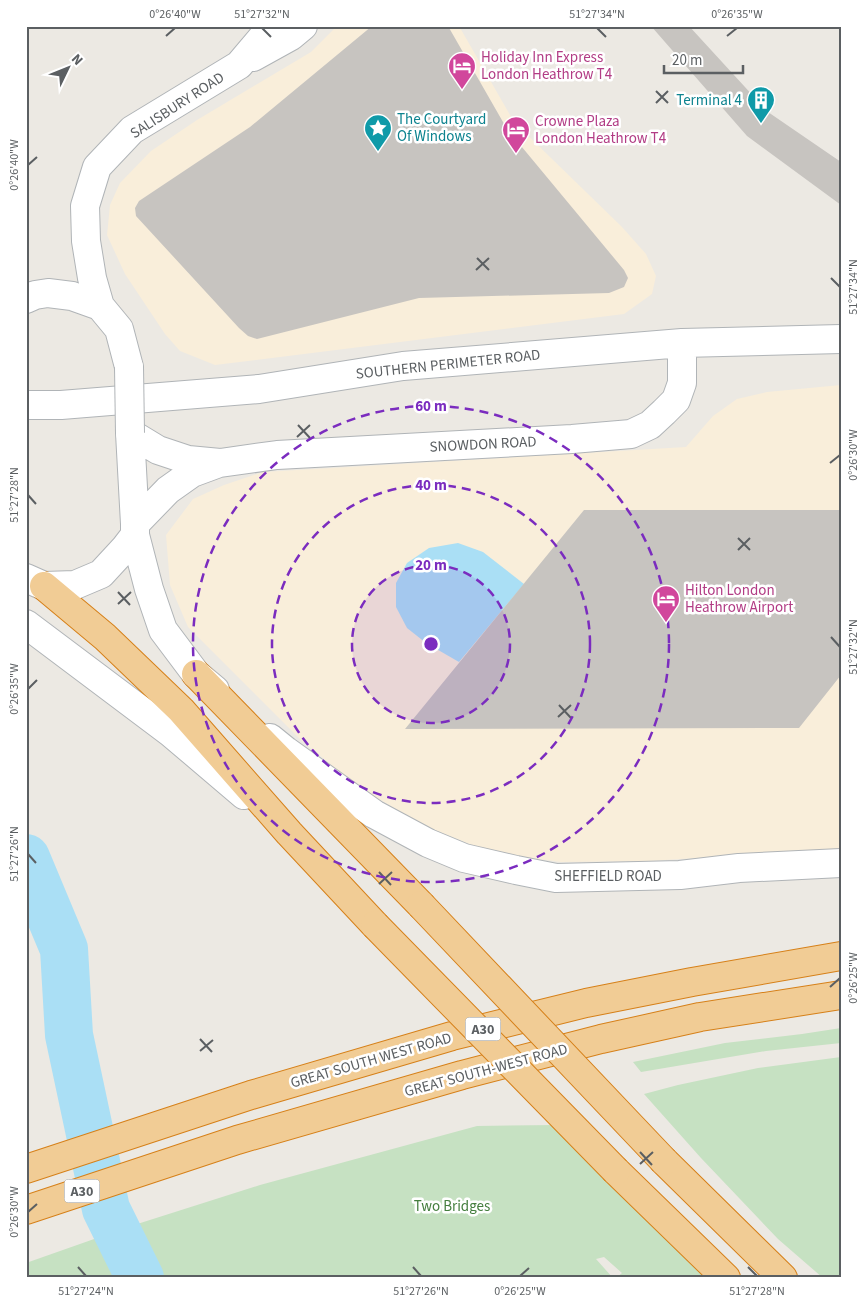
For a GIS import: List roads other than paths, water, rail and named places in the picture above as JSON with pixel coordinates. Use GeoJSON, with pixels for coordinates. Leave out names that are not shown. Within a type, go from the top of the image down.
{"type":"FeatureCollection","features":[{"type":"Feature","properties":{"kind":"highway"},"geometry":{"type":"LineString","coordinates":[[35,582],[105,636],[181,710],[289,833],[375,926],[616,1171],[726,1278]]}},
{"type":"Feature","properties":{"kind":"highway"},"geometry":{"type":"LineString","coordinates":[[196,674],[421,905],[664,1161],[783,1278]]}},
{"type":"Feature","properties":{"kind":"highway","name":"GREAT SOUTH WEST ROAD"},"geometry":{"type":"LineString","coordinates":[[26,1169],[251,1095],[452,1036],[606,999],[841,956]]}},
{"type":"Feature","properties":{"kind":"highway","name":"GREAT SOUTH-WEST ROAD"},"geometry":{"type":"LineString","coordinates":[[26,1210],[237,1140],[462,1074],[600,1039],[700,1017],[841,995]]}},
{"type":"Feature","properties":{"kind":"street","name":"SALISBURY ROAD"},"geometry":{"type":"LineString","coordinates":[[100,306],[92,278],[86,241],[85,206],[97,167],[132,130],[239,65],[272,26]]}},
{"type":"Feature","properties":{"kind":"street"},"geometry":{"type":"LineString","coordinates":[[239,65],[291,36],[303,26]]}},
{"type":"Feature","properties":{"kind":"street"},"geometry":{"type":"LineString","coordinates":[[26,299],[48,293],[72,296],[100,306]]}},
{"type":"Feature","properties":{"kind":"street","name":"SHEFFIELD ROAD"},"geometry":{"type":"LineString","coordinates":[[100,306],[119,329],[128,367],[135,529],[149,589],[163,630],[196,674],[286,751],[374,814],[428,843],[464,858],[556,878],[680,875],[739,868],[841,863]]}},
{"type":"Feature","properties":{"kind":"street","name":"SOUTHERN PERIMETER ROAD"},"geometry":{"type":"LineString","coordinates":[[26,404],[61,405],[258,389],[403,366],[682,343],[841,339]]}},
{"type":"Feature","properties":{"kind":"street","name":"SNOWDON ROAD"},"geometry":{"type":"LineString","coordinates":[[35,582],[76,585],[101,574],[125,548],[135,529],[168,490],[192,473],[220,463],[277,455],[631,434],[650,424],[676,400],[682,383],[682,343]]}},
{"type":"Feature","properties":{"kind":"street","name":"SNOWDON ROAD"},"geometry":{"type":"LineString","coordinates":[[130,434],[158,450],[188,460],[220,463]]}},
{"type":"Feature","properties":{"kind":"street"},"geometry":{"type":"LineString","coordinates":[[26,624],[171,732],[289,833]]}},
{"type":"Feature","properties":{"kind":"water"},"geometry":{"type":"Polygon","coordinates":[[[458,543],[483,552],[524,584],[459,662],[426,643],[407,628],[396,607],[396,583],[407,563],[429,548],[458,543]]]}},
{"type":"Feature","properties":{"kind":"waterway"},"geometry":{"type":"LineString","coordinates":[[26,858],[64,949],[69,1035],[106,1209],[140,1278]]}},
{"type":"Feature","properties":{"kind":"place","name":"Holiday Inn Express London Heathrow T4"},"geometry":{"type":"Point","coordinates":[462,90]}},
{"type":"Feature","properties":{"kind":"place","name":"Terminal 4"},"geometry":{"type":"Point","coordinates":[761,124]}},
{"type":"Feature","properties":{"kind":"place","name":"The Courtyard Of Windows"},"geometry":{"type":"Point","coordinates":[378,152]}},
{"type":"Feature","properties":{"kind":"place","name":"Crowne Plaza London Heathrow T4"},"geometry":{"type":"Point","coordinates":[516,154]}},
{"type":"Feature","properties":{"kind":"place","name":"Hilton London Heathrow Airport"},"geometry":{"type":"Point","coordinates":[666,623]}},
{"type":"Feature","properties":{"kind":"park label","name":"Two Bridges"},"geometry":{"type":"Point","coordinates":[452,1206]}}]}
